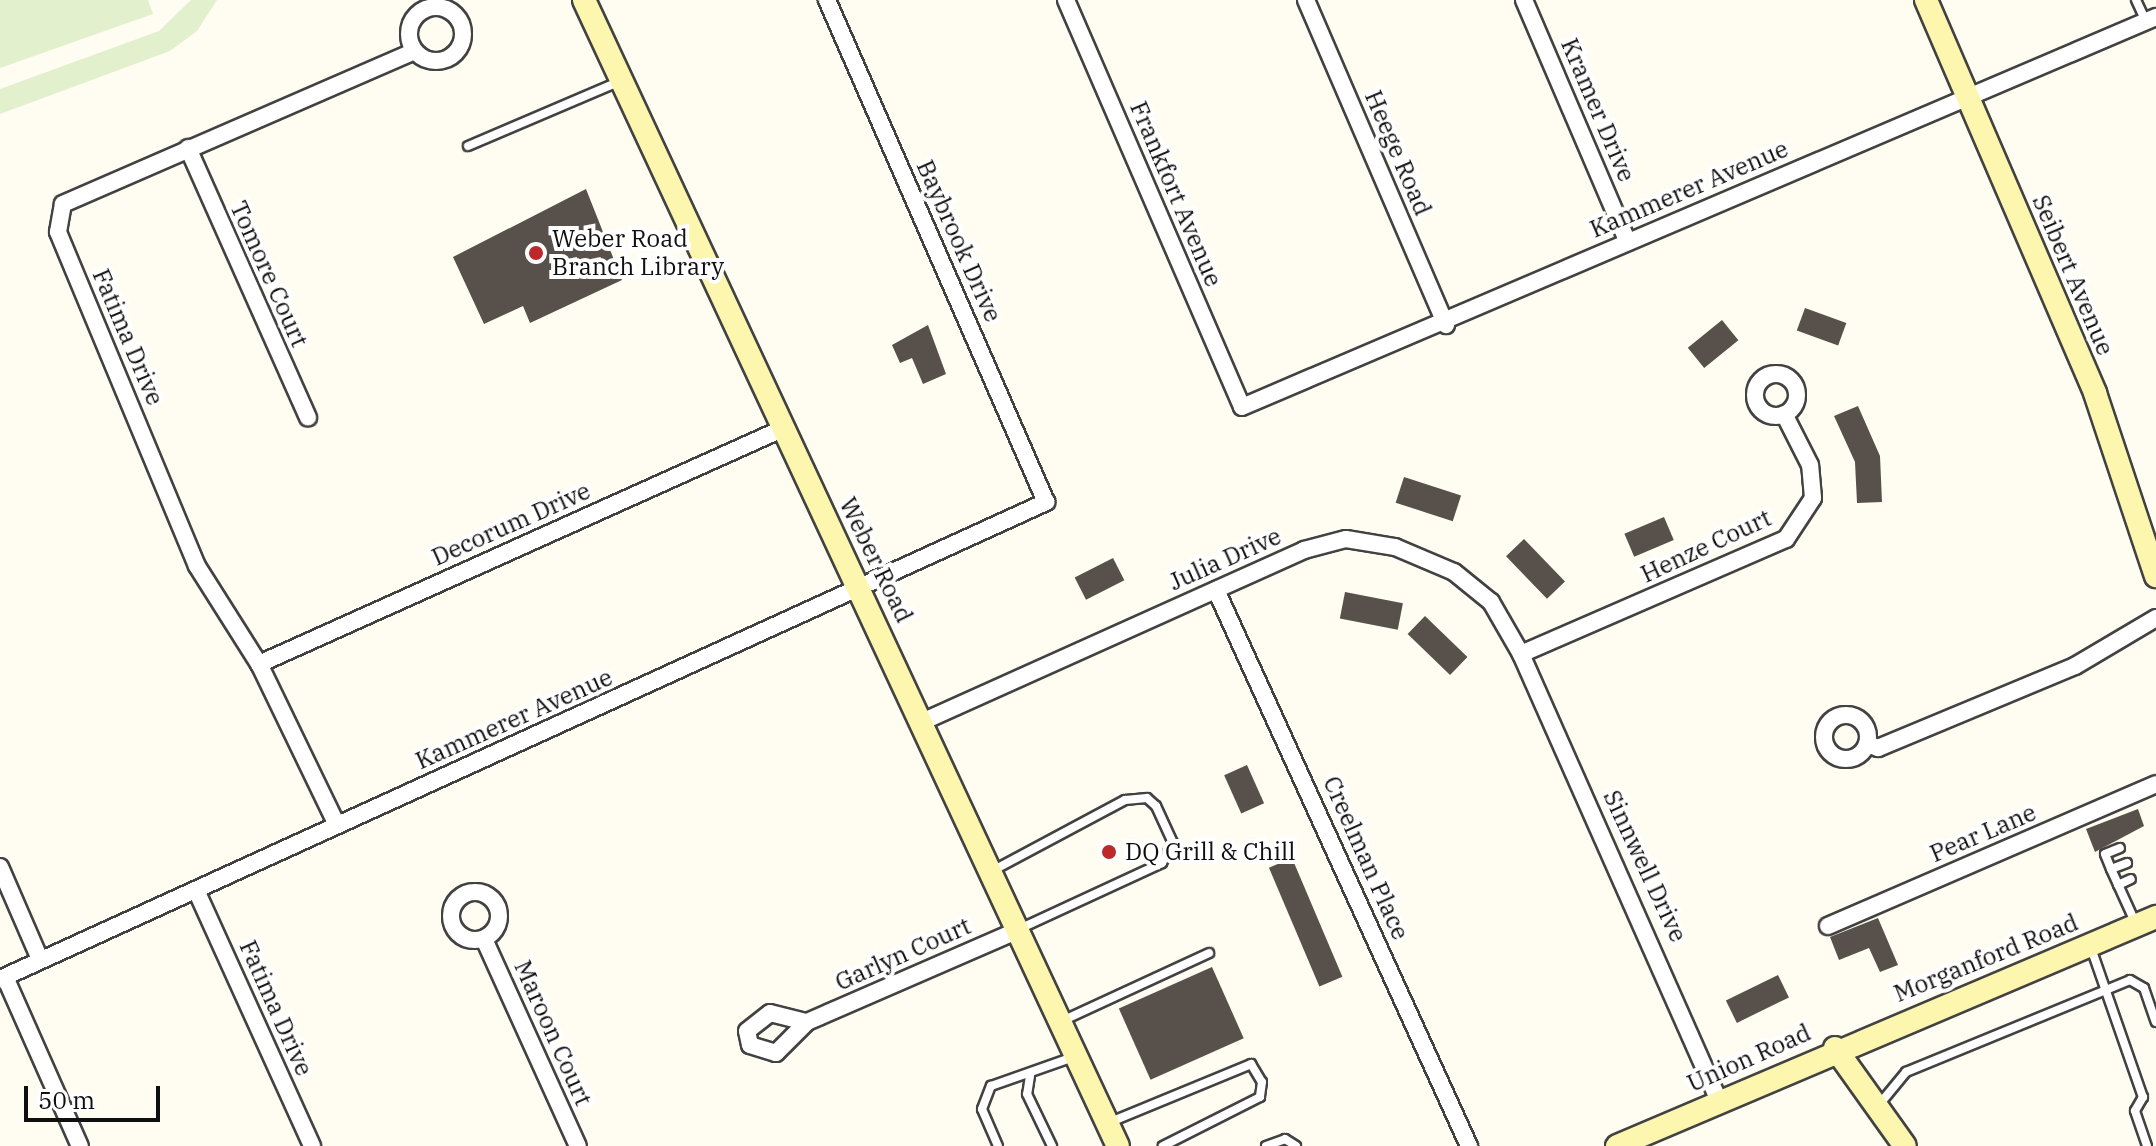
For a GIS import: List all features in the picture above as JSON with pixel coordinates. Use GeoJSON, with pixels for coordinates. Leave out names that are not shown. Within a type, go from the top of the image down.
{"type":"FeatureCollection","features":[{"type":"Feature","properties":{"kind":"main road","name":"Weber Road"},"geometry":{"type":"LineString","coordinates":[[584,0],[782,429],[863,589],[1118,1146]]}},
{"type":"Feature","properties":{"kind":"main road","name":"Seibert Avenue"},"geometry":{"type":"LineString","coordinates":[[1926,0],[2095,393],[2156,576]]}},
{"type":"Feature","properties":{"kind":"main road","name":"Morganford Road"},"geometry":{"type":"LineString","coordinates":[[1835,1048],[2146,921]]}},
{"type":"Feature","properties":{"kind":"main road","name":"Union Road"},"geometry":{"type":"LineString","coordinates":[[1617,1146],[1652,1139],[1719,1100],[1835,1048],[1875,1111],[1905,1146]]}},
{"type":"Feature","properties":{"kind":"street","name":"Baybrook Drive"},"geometry":{"type":"LineString","coordinates":[[827,0],[1046,502]]}},
{"type":"Feature","properties":{"kind":"street","name":"Frankfort Avenue"},"geometry":{"type":"LineString","coordinates":[[1066,0],[1242,407]]}},
{"type":"Feature","properties":{"kind":"street","name":"Heege Road"},"geometry":{"type":"LineString","coordinates":[[1306,0],[1446,325]]}},
{"type":"Feature","properties":{"kind":"street","name":"Kramer Drive"},"geometry":{"type":"LineString","coordinates":[[1524,0],[1627,240]]}},
{"type":"Feature","properties":{"kind":"street","name":"Kammerer Avenue"},"geometry":{"type":"LineString","coordinates":[[1242,407],[1446,325],[1627,240],[2151,19]]}},
{"type":"Feature","properties":{"kind":"street","name":"Fatima Drive"},"geometry":{"type":"LineString","coordinates":[[337,825],[259,664],[197,566],[58,232],[63,204],[413,52]]}},
{"type":"Feature","properties":{"kind":"street","name":"Tomore Court"},"geometry":{"type":"LineString","coordinates":[[188,148],[308,418]]}},
{"type":"Feature","properties":{"kind":"street","name":"Henze Court"},"geometry":{"type":"LineString","coordinates":[[1521,654],[1786,539],[1813,498],[1810,465],[1784,414]]}},
{"type":"Feature","properties":{"kind":"street","name":"Decorum Drive"},"geometry":{"type":"LineString","coordinates":[[259,664],[782,429]]}},
{"type":"Feature","properties":{"kind":"street","name":"Kammerer Avenue"},"geometry":{"type":"LineString","coordinates":[[2,978],[39,957],[196,890],[863,589],[1046,502]]}},
{"type":"Feature","properties":{"kind":"street","name":"Julia Drive"},"geometry":{"type":"LineString","coordinates":[[924,721],[1216,590],[1332,543],[1395,547],[1454,572],[1491,602],[1521,654]]}},
{"type":"Feature","properties":{"kind":"street","name":"Creelman Place"},"geometry":{"type":"LineString","coordinates":[[1216,590],[1469,1146]]}},
{"type":"Feature","properties":{"kind":"street"},"geometry":{"type":"LineString","coordinates":[[1867,744],[1878,748],[2075,666],[2156,618]]}},
{"type":"Feature","properties":{"kind":"street","name":"Sinnwell Drive"},"geometry":{"type":"LineString","coordinates":[[1521,654],[1719,1100]]}},
{"type":"Feature","properties":{"kind":"street","name":"Pear Lane"},"geometry":{"type":"LineString","coordinates":[[1828,926],[2156,784]]}},
{"type":"Feature","properties":{"kind":"street"},"geometry":{"type":"LineString","coordinates":[[0,867],[39,957]]}},
{"type":"Feature","properties":{"kind":"street","name":"Fatima Drive"},"geometry":{"type":"LineString","coordinates":[[196,890],[312,1146]]}},
{"type":"Feature","properties":{"kind":"street","name":"Garlyn Court"},"geometry":{"type":"LineString","coordinates":[[807,1022],[1019,930]]}},
{"type":"Feature","properties":{"kind":"street","name":"Maroon Court"},"geometry":{"type":"LineString","coordinates":[[484,939],[578,1146]]}},
{"type":"Feature","properties":{"kind":"street"},"geometry":{"type":"LineString","coordinates":[[2,978],[80,1146]]}},
{"type":"Feature","properties":{"kind":"lane"},"geometry":{"type":"LineString","coordinates":[[2136,0],[2151,19]]}},
{"type":"Feature","properties":{"kind":"lane"},"geometry":{"type":"LineString","coordinates":[[468,146],[621,81]]}},
{"type":"Feature","properties":{"kind":"lane"},"geometry":{"type":"LineString","coordinates":[[992,871],[1125,800],[1147,798],[1156,806],[1173,843],[1162,863],[1019,930]]}},
{"type":"Feature","properties":{"kind":"lane"},"geometry":{"type":"LineString","coordinates":[[2120,848],[2105,854],[2118,885],[2146,921]]}},
{"type":"Feature","properties":{"kind":"lane"},"geometry":{"type":"LineString","coordinates":[[2111,869],[2127,863]]}},
{"type":"Feature","properties":{"kind":"lane"},"geometry":{"type":"LineString","coordinates":[[2118,885],[2131,879]]}},
{"type":"Feature","properties":{"kind":"lane"},"geometry":{"type":"LineString","coordinates":[[2089,944],[2143,1097],[2135,1111],[2147,1146]]}},
{"type":"Feature","properties":{"kind":"lane"},"geometry":{"type":"LineString","coordinates":[[1061,1021],[1209,953]]}},
{"type":"Feature","properties":{"kind":"lane"},"geometry":{"type":"LineString","coordinates":[[1875,1111],[1906,1072],[2105,990],[2139,983],[2156,1022]]}},
{"type":"Feature","properties":{"kind":"lane"},"geometry":{"type":"LineString","coordinates":[[998,1146],[982,1109],[985,1094],[1018,1074],[1030,1076],[1077,1055]]}},
{"type":"Feature","properties":{"kind":"lane"},"geometry":{"type":"LineString","coordinates":[[1107,1123],[1251,1064],[1262,1082],[1260,1097],[1163,1146]]}},
{"type":"Feature","properties":{"kind":"lane"},"geometry":{"type":"LineString","coordinates":[[1030,1076],[1027,1094],[1052,1146]]}},
{"type":"Feature","properties":{"kind":"lane"},"geometry":{"type":"LineString","coordinates":[[1266,1146],[1285,1139],[1296,1146]]}},
{"type":"Feature","properties":{"kind":"green space"},"geometry":{"type":"Polygon","coordinates":[[[0,0],[148,0],[153,14],[0,68],[0,0]]]}},
{"type":"Feature","properties":{"kind":"green space"},"geometry":{"type":"Polygon","coordinates":[[[191,0],[217,0],[197,31],[170,51],[0,114],[0,89],[159,31],[191,0]]]}},
{"type":"Feature","properties":{"kind":"building","name":"Weber Road Branch Library"},"geometry":{"type":"Polygon","coordinates":[[[586,189],[622,280],[530,323],[523,306],[484,324],[453,257],[586,189]]]}},
{"type":"Feature","properties":{"kind":"building"},"geometry":{"type":"Polygon","coordinates":[[[1805,308],[1846,323],[1838,346],[1797,331],[1805,308]]]}},
{"type":"Feature","properties":{"kind":"building"},"geometry":{"type":"Polygon","coordinates":[[[1722,320],[1738,340],[1704,368],[1688,348],[1722,320]]]}},
{"type":"Feature","properties":{"kind":"building"},"geometry":{"type":"Polygon","coordinates":[[[928,325],[946,374],[923,384],[912,358],[900,363],[892,345],[928,325]]]}},
{"type":"Feature","properties":{"kind":"building"},"geometry":{"type":"Polygon","coordinates":[[[1858,406],[1880,456],[1882,502],[1857,503],[1855,462],[1834,416],[1858,406]]]}},
{"type":"Feature","properties":{"kind":"building"},"geometry":{"type":"Polygon","coordinates":[[[1404,477],[1461,496],[1453,521],[1396,503],[1404,477]]]}},
{"type":"Feature","properties":{"kind":"building"},"geometry":{"type":"Polygon","coordinates":[[[1664,517],[1674,540],[1634,557],[1624,534],[1664,517]]]}},
{"type":"Feature","properties":{"kind":"building"},"geometry":{"type":"Polygon","coordinates":[[[1524,539],[1565,581],[1547,599],[1506,556],[1524,539]]]}},
{"type":"Feature","properties":{"kind":"building"},"geometry":{"type":"Polygon","coordinates":[[[1113,558],[1124,580],[1086,600],[1075,578],[1113,558]]]}},
{"type":"Feature","properties":{"kind":"building"},"geometry":{"type":"Polygon","coordinates":[[[1345,592],[1403,603],[1398,630],[1340,619],[1345,592]]]}},
{"type":"Feature","properties":{"kind":"building"},"geometry":{"type":"Polygon","coordinates":[[[1425,616],[1467,657],[1450,675],[1408,634],[1425,616]]]}},
{"type":"Feature","properties":{"kind":"building"},"geometry":{"type":"Polygon","coordinates":[[[1247,765],[1264,803],[1241,814],[1224,775],[1247,765]]]}},
{"type":"Feature","properties":{"kind":"building"},"geometry":{"type":"Polygon","coordinates":[[[2138,809],[2144,826],[2095,852],[2086,829],[2138,809]]]}},
{"type":"Feature","properties":{"kind":"building"},"geometry":{"type":"Polygon","coordinates":[[[1292,858],[1342,977],[1319,987],[1269,868],[1292,858]]]}},
{"type":"Feature","properties":{"kind":"building"},"geometry":{"type":"Polygon","coordinates":[[[1878,918],[1898,965],[1880,972],[1869,948],[1839,960],[1830,937],[1878,918]]]}},
{"type":"Feature","properties":{"kind":"building"},"geometry":{"type":"Polygon","coordinates":[[[1212,967],[1244,1038],[1151,1080],[1119,1008],[1212,967]]]}},
{"type":"Feature","properties":{"kind":"building"},"geometry":{"type":"Polygon","coordinates":[[[1778,975],[1789,997],[1737,1023],[1726,1000],[1778,975]]]}},
{"type":"Feature","properties":{"kind":"place","name":"Weber Road Branch Library"},"geometry":{"type":"Point","coordinates":[536,253]}},
{"type":"Feature","properties":{"kind":"place","name":"DQ Grill & Chill"},"geometry":{"type":"Point","coordinates":[1109,852]}}]}
